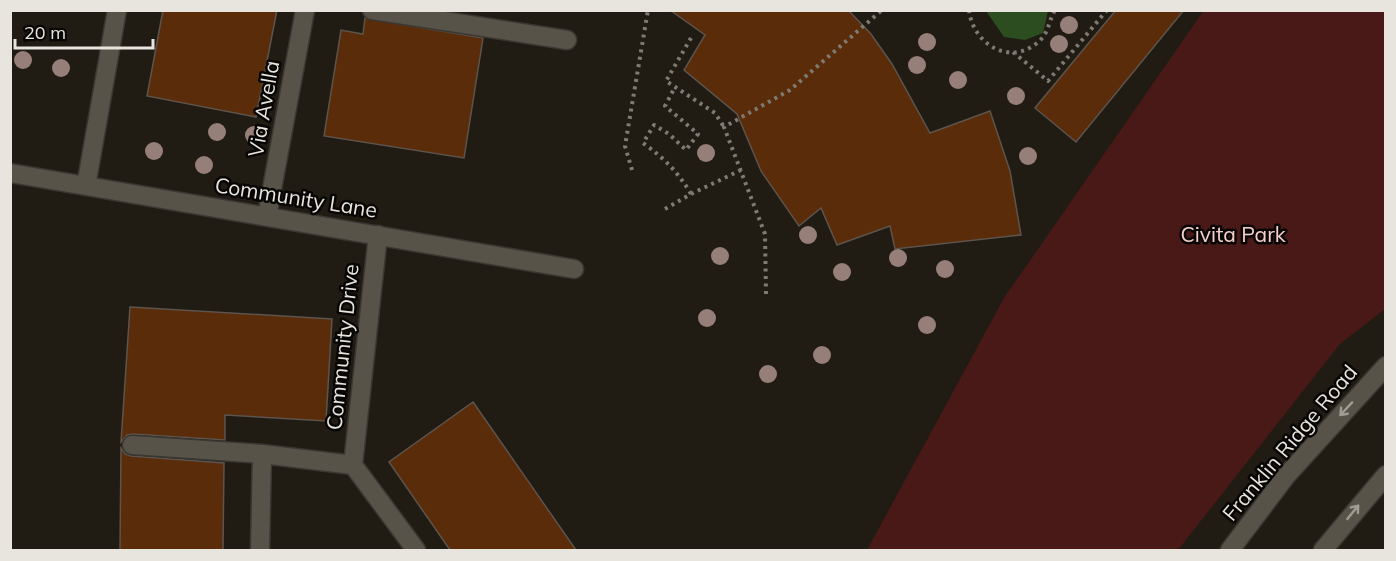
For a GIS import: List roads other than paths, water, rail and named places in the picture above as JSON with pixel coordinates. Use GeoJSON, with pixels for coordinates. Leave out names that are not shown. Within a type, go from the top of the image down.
{"type":"FeatureCollection","features":[{"type":"Feature","properties":{"kind":"street"},"geometry":{"type":"LineString","coordinates":[[86,186],[117,10]]}},
{"type":"Feature","properties":{"kind":"street","name":"Via Avella"},"geometry":{"type":"LineString","coordinates":[[267,216],[304,10]]}},
{"type":"Feature","properties":{"kind":"street"},"geometry":{"type":"LineString","coordinates":[[372,10],[567,40]]}},
{"type":"Feature","properties":{"kind":"street","name":"Community Lane"},"geometry":{"type":"LineString","coordinates":[[10,173],[574,269]]}},
{"type":"Feature","properties":{"kind":"street","name":"Community Drive"},"geometry":{"type":"LineString","coordinates":[[353,465],[378,235]]}},
{"type":"Feature","properties":{"kind":"street","name":"Franklin Ridge Road"},"geometry":{"type":"LineString","coordinates":[[1230,550],[1286,476],[1386,366]]}},
{"type":"Feature","properties":{"kind":"street"},"geometry":{"type":"LineString","coordinates":[[132,445],[262,454],[353,465],[416,550]]}},
{"type":"Feature","properties":{"kind":"street"},"geometry":{"type":"LineString","coordinates":[[260,550],[262,454]]}},
{"type":"Feature","properties":{"kind":"street"},"geometry":{"type":"LineString","coordinates":[[1323,550],[1386,476]]}},
{"type":"Feature","properties":{"kind":"park label","name":"Civita Park"},"geometry":{"type":"Point","coordinates":[1233,235]}}]}
